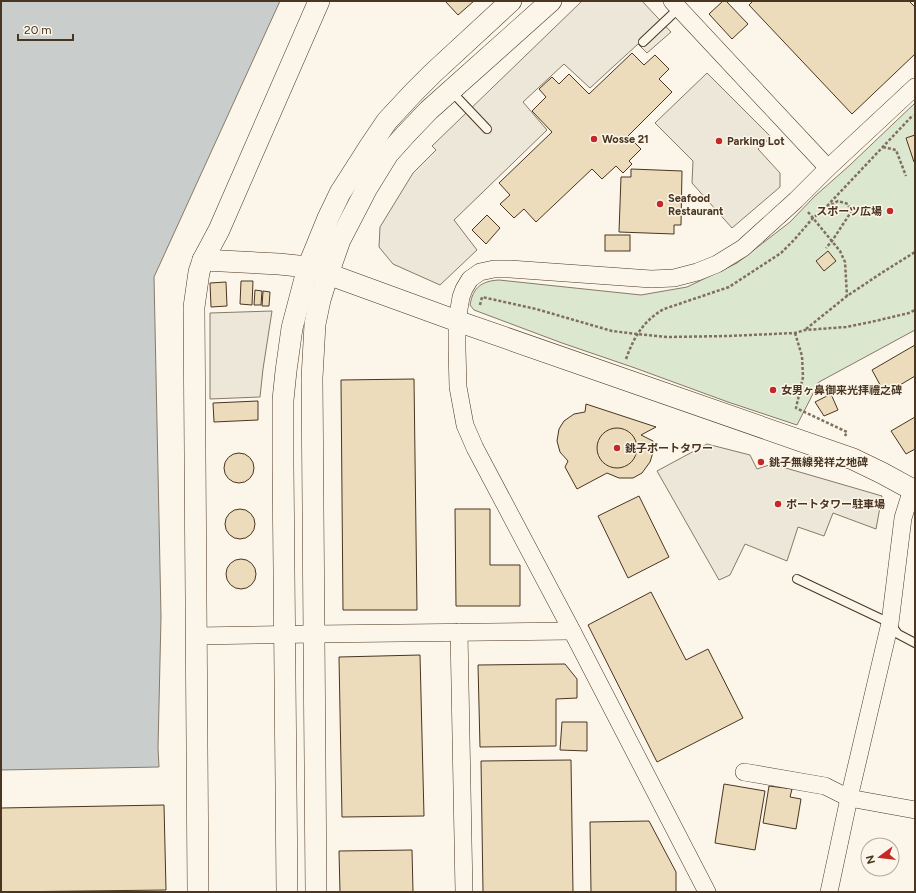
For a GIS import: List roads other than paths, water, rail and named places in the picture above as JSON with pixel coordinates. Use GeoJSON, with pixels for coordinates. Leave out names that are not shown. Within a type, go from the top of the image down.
{"type":"FeatureCollection","features":[{"type":"Feature","properties":{"kind":"street"},"geometry":{"type":"LineString","coordinates":[[198,892],[194,307],[198,272],[219,230],[319,1]]}},
{"type":"Feature","properties":{"kind":"street"},"geometry":{"type":"LineString","coordinates":[[287,892],[283,400],[292,328],[308,267],[328,218],[340,193],[370,146],[387,121],[414,92],[511,1]]}},
{"type":"Feature","properties":{"kind":"street"},"geometry":{"type":"LineString","coordinates":[[316,892],[312,378],[315,324],[320,300],[340,240],[388,154],[429,110],[550,1]]}},
{"type":"Feature","properties":{"kind":"street"},"geometry":{"type":"LineString","coordinates":[[675,5],[828,168]]}},
{"type":"Feature","properties":{"kind":"street"},"geometry":{"type":"LineString","coordinates":[[707,892],[572,631],[475,448],[465,425],[458,387],[457,321],[460,297],[470,279],[480,272],[494,270],[651,279],[674,278],[717,264],[743,248],[915,87]]}},
{"type":"Feature","properties":{"kind":"street"},"geometry":{"type":"LineString","coordinates":[[203,260],[308,267],[457,321],[853,459],[914,490],[903,518],[890,623],[849,798],[829,892]]}},
{"type":"Feature","properties":{"kind":"street"},"geometry":{"type":"LineString","coordinates":[[196,636],[572,631]]}},
{"type":"Feature","properties":{"kind":"street"},"geometry":{"type":"LineString","coordinates":[[459,632],[464,892]]}},
{"type":"Feature","properties":{"kind":"street"},"geometry":{"type":"LineString","coordinates":[[744,772],[825,786],[849,798],[915,810]]}},
{"type":"Feature","properties":{"kind":"lane"},"geometry":{"type":"LineString","coordinates":[[643,42],[675,5]]}},
{"type":"Feature","properties":{"kind":"lane"},"geometry":{"type":"LineString","coordinates":[[451,91],[487,129]]}},
{"type":"Feature","properties":{"kind":"lane"},"geometry":{"type":"LineString","coordinates":[[797,579],[890,623],[898,634],[915,643]]}},
{"type":"Feature","properties":{"kind":"place","name":"Wosse 21"},"geometry":{"type":"Point","coordinates":[594,139]}},
{"type":"Feature","properties":{"kind":"place","name":"Parking Lot"},"geometry":{"type":"Point","coordinates":[719,141]}},
{"type":"Feature","properties":{"kind":"place","name":"Seafood Restaurant"},"geometry":{"type":"Point","coordinates":[660,204]}},
{"type":"Feature","properties":{"kind":"place","name":"スポーツ広場"},"geometry":{"type":"Point","coordinates":[890,211]}},
{"type":"Feature","properties":{"kind":"place","name":"女男ヶ鼻御来光拝禮之碑"},"geometry":{"type":"Point","coordinates":[773,390]}},
{"type":"Feature","properties":{"kind":"place","name":"銚子ポートタワー"},"geometry":{"type":"Point","coordinates":[617,448]}},
{"type":"Feature","properties":{"kind":"place","name":"銚子無線発祥之地碑"},"geometry":{"type":"Point","coordinates":[761,462]}},
{"type":"Feature","properties":{"kind":"place","name":"ポートタワー駐車場"},"geometry":{"type":"Point","coordinates":[778,504]}}]}
